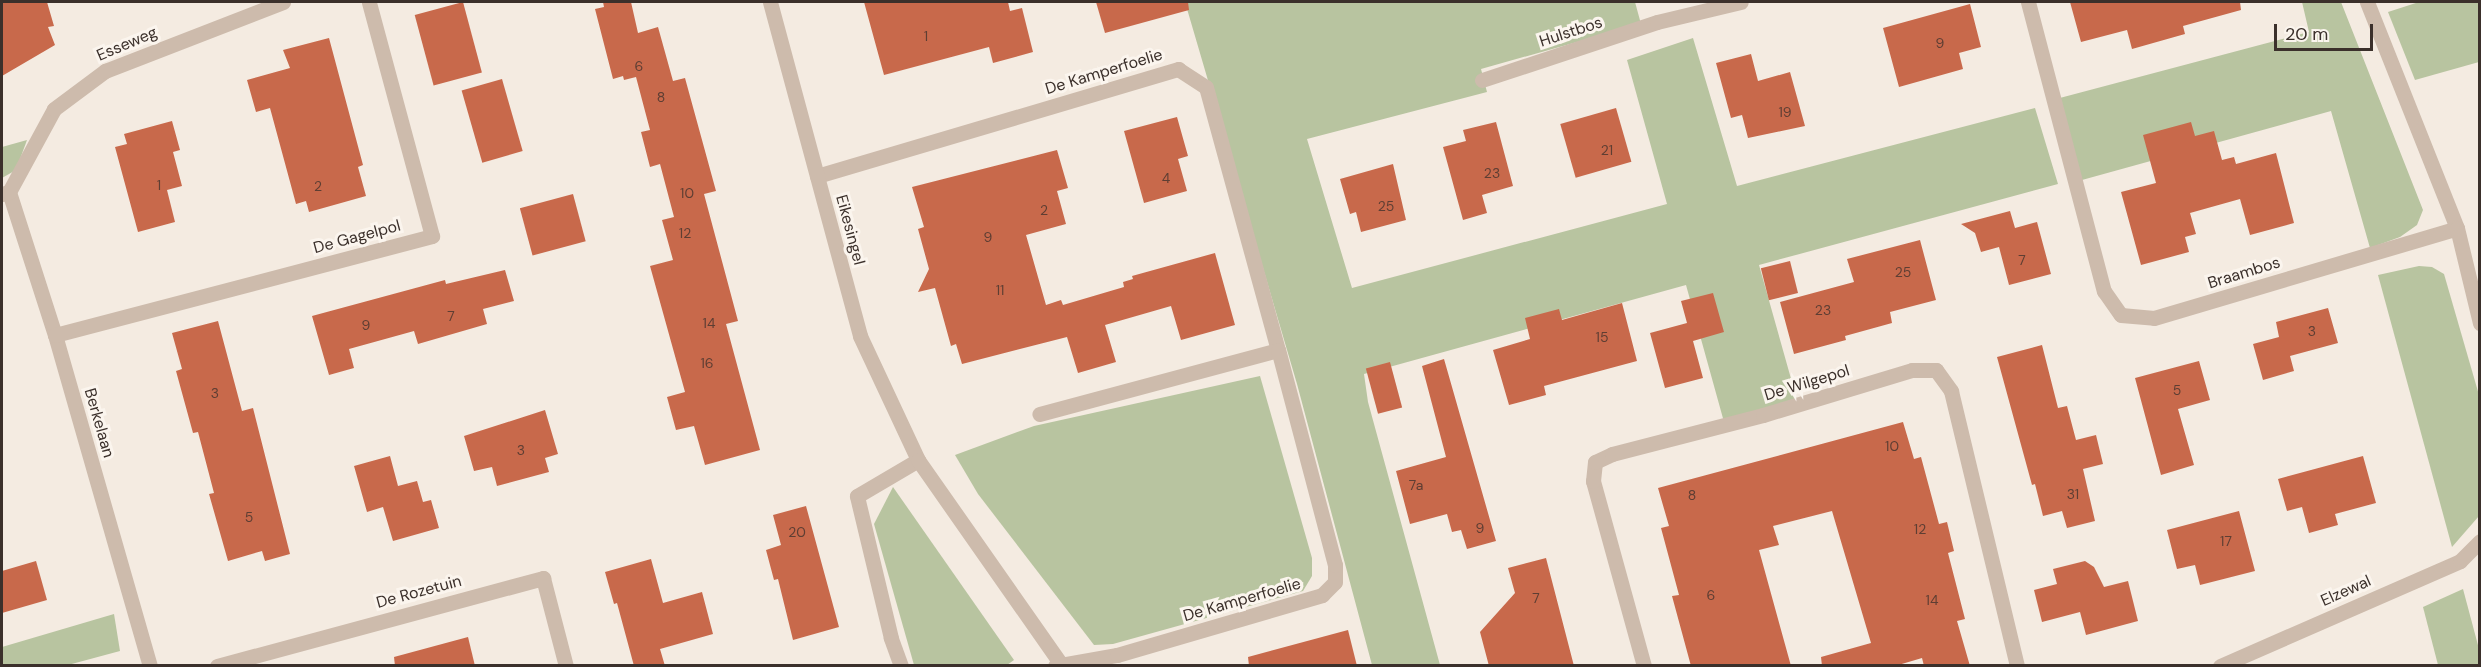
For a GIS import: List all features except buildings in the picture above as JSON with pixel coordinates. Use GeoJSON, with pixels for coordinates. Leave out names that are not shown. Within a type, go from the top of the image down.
{"type":"FeatureCollection","features":[{"type":"Feature","properties":{"kind":"street","name":"Esseweg"},"geometry":{"type":"LineString","coordinates":[[5,193],[54,109],[105,71],[283,2]]}},
{"type":"Feature","properties":{"kind":"street","name":"De Gagelpol"},"geometry":{"type":"LineString","coordinates":[[55,334],[432,236],[369,2]]}},
{"type":"Feature","properties":{"kind":"street","name":"Eikesingel"},"geometry":{"type":"LineString","coordinates":[[770,2],[860,336],[918,460],[1059,665]]}},
{"type":"Feature","properties":{"kind":"street","name":"Hulstbos"},"geometry":{"type":"LineString","coordinates":[[1482,80],[1657,22],[1741,2]]}},
{"type":"Feature","properties":{"kind":"street","name":"Braambos"},"geometry":{"type":"LineString","coordinates":[[2028,2],[2104,291],[2121,315],[2154,318],[2457,228]]}},
{"type":"Feature","properties":{"kind":"street"},"geometry":{"type":"LineString","coordinates":[[2367,2],[2457,228],[2480,323]]}},
{"type":"Feature","properties":{"kind":"street","name":"De Kamperfoelie"},"geometry":{"type":"LineString","coordinates":[[817,176],[1178,69],[1206,87],[1335,565],[1335,582],[1322,595],[1117,655],[1059,665]]}},
{"type":"Feature","properties":{"kind":"street","name":"Berkelaan"},"geometry":{"type":"LineString","coordinates":[[5,193],[55,334],[150,666]]}},
{"type":"Feature","properties":{"kind":"street"},"geometry":{"type":"LineString","coordinates":[[1039,414],[1278,350]]}},
{"type":"Feature","properties":{"kind":"street","name":"De Wilgepol"},"geometry":{"type":"LineString","coordinates":[[1644,666],[1593,481],[1595,462],[1612,454],[1763,415],[1912,370],[1936,370],[1951,392],[2017,666]]}},
{"type":"Feature","properties":{"kind":"street"},"geometry":{"type":"LineString","coordinates":[[901,666],[891,639],[857,496],[918,460]]}},
{"type":"Feature","properties":{"kind":"street","name":"Elzewal"},"geometry":{"type":"LineString","coordinates":[[2220,666],[2460,561],[2480,541]]}},
{"type":"Feature","properties":{"kind":"street","name":"De Rozetuin"},"geometry":{"type":"LineString","coordinates":[[217,666],[543,578],[566,666]]}},
{"type":"Feature","properties":{"kind":"green space"},"geometry":{"type":"Polygon","coordinates":[[[1185,2],[1635,2],[1641,24],[1481,69],[1487,92],[1307,139],[1352,288],[1667,204],[1627,60],[1693,38],[1737,186],[2035,108],[2058,184],[1759,265],[1797,400],[1724,422],[1686,285],[1364,374],[1368,402],[1440,665],[1372,665],[1297,384],[1185,2]]]}},
{"type":"Feature","properties":{"kind":"green space"},"geometry":{"type":"Polygon","coordinates":[[[2302,2],[2341,2],[2423,210],[2417,225],[2400,237],[2370,248],[2331,111],[2082,180],[2056,99],[2309,32],[2302,2]]]}},
{"type":"Feature","properties":{"kind":"green space"},"geometry":{"type":"Polygon","coordinates":[[[2419,2],[2479,2],[2479,62],[2415,80],[2388,12],[2419,2]]]}},
{"type":"Feature","properties":{"kind":"green space"},"geometry":{"type":"Polygon","coordinates":[[[27,140],[16,170],[2,178],[2,147],[27,140]]]}},
{"type":"Feature","properties":{"kind":"green space"},"geometry":{"type":"Polygon","coordinates":[[[2419,266],[2432,267],[2444,274],[2479,395],[2479,516],[2452,547],[2378,275],[2419,266]]]}},
{"type":"Feature","properties":{"kind":"green space"},"geometry":{"type":"Polygon","coordinates":[[[1260,376],[1312,558],[1312,576],[1303,591],[1113,644],[1094,645],[978,494],[955,455],[1034,426],[1260,376]]]}},
{"type":"Feature","properties":{"kind":"green space"},"geometry":{"type":"Polygon","coordinates":[[[893,487],[1014,660],[1007,665],[914,665],[874,524],[893,487]]]}},
{"type":"Feature","properties":{"kind":"green space"},"geometry":{"type":"Polygon","coordinates":[[[2463,589],[2479,649],[2479,665],[2438,665],[2423,607],[2463,589]]]}},
{"type":"Feature","properties":{"kind":"green space"},"geometry":{"type":"Polygon","coordinates":[[[114,614],[120,651],[68,665],[2,665],[2,647],[114,614]]]}}]}
